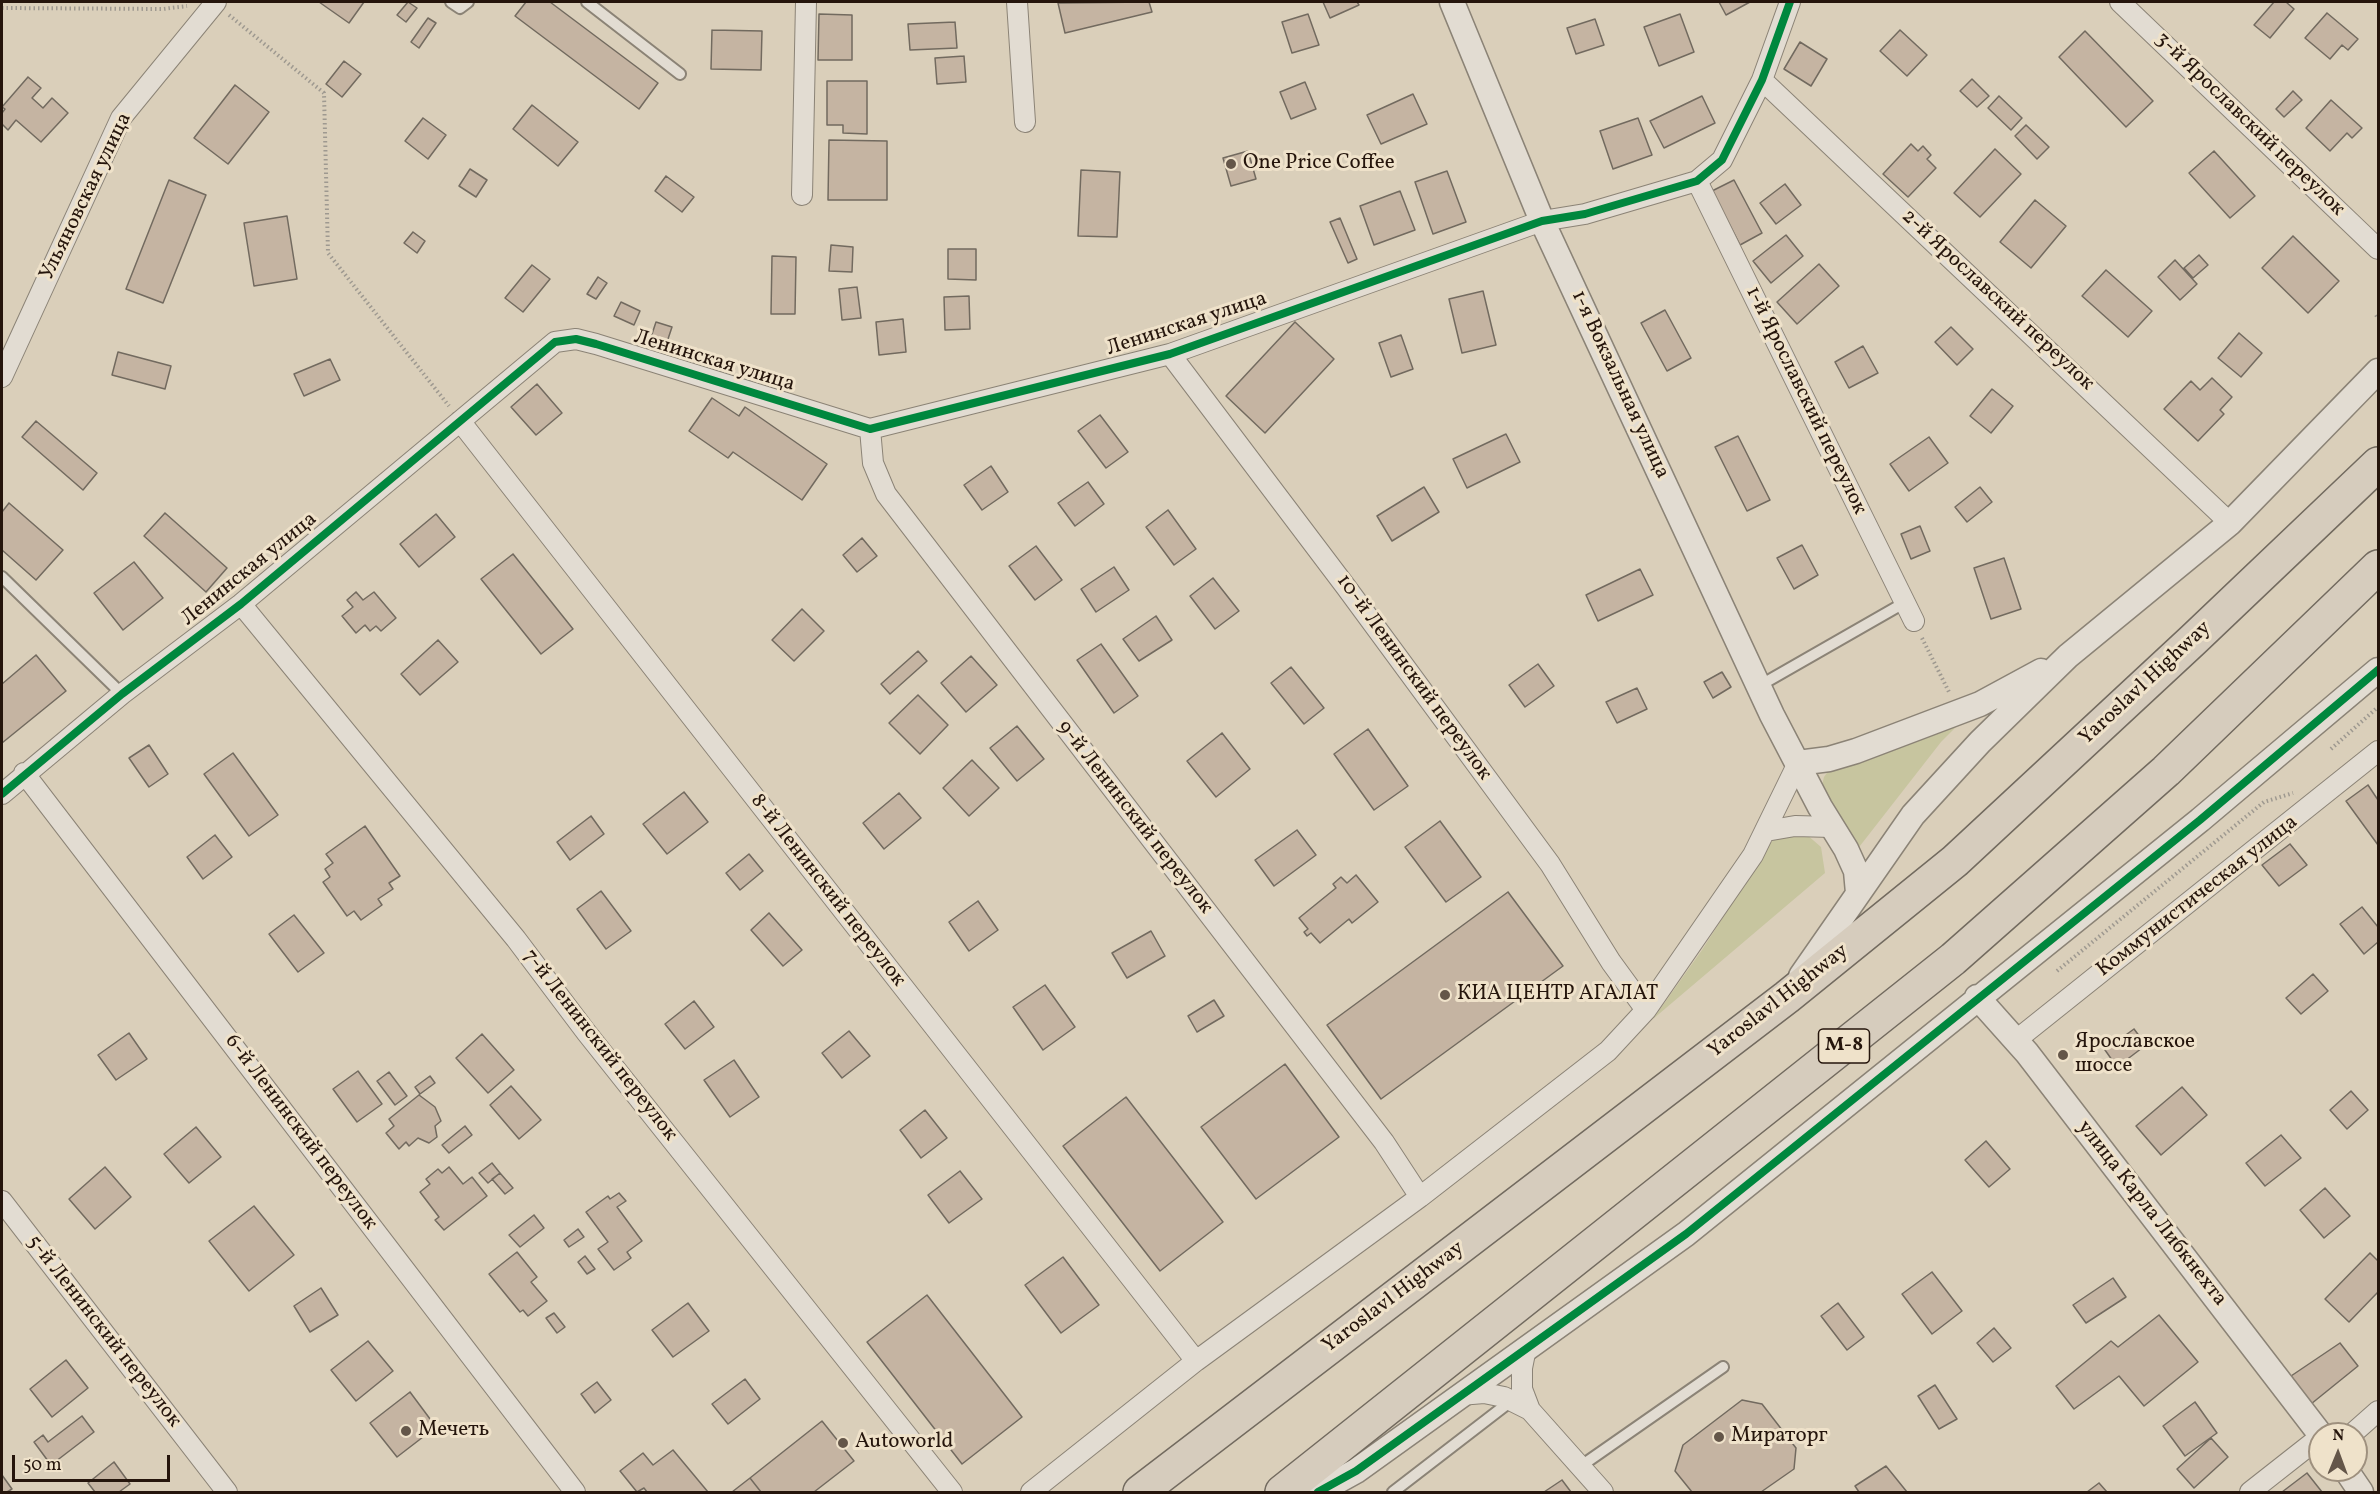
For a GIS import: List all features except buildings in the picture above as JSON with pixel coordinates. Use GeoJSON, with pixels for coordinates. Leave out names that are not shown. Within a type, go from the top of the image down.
{"type":"FeatureCollection","features":[{"type":"Feature","properties":{"kind":"highway","name":"Yaroslavl Highway"},"geometry":{"type":"LineString","coordinates":[[1140,1492],[1787,997],[1955,861],[2379,464]]}},
{"type":"Feature","properties":{"kind":"highway","name":"М-8"},"geometry":{"type":"LineString","coordinates":[[1282,1492],[1953,959],[2166,771],[2379,567]]}},
{"type":"Feature","properties":{"kind":"street"},"geometry":{"type":"LineString","coordinates":[[802,195],[806,2]]}},
{"type":"Feature","properties":{"kind":"street"},"geometry":{"type":"LineString","coordinates":[[1017,2],[1024,122]]}},
{"type":"Feature","properties":{"kind":"street","name":"1-я Вокзальная улица"},"geometry":{"type":"LineString","coordinates":[[1452,2],[1542,221],[1758,687],[1856,871],[1858,893]]}},
{"type":"Feature","properties":{"kind":"street"},"geometry":{"type":"LineString","coordinates":[[1697,181],[1722,160],[1762,80],[1790,2]]}},
{"type":"Feature","properties":{"kind":"street","name":"3-й Ярославский переулок"},"geometry":{"type":"LineString","coordinates":[[2120,2],[2379,249]]}},
{"type":"Feature","properties":{"kind":"street","name":"Ульяновская улица"},"geometry":{"type":"LineString","coordinates":[[2,377],[121,118],[215,3]]}},
{"type":"Feature","properties":{"kind":"street","name":"2-й Ярославский переулок"},"geometry":{"type":"LineString","coordinates":[[1762,80],[2230,523]]}},
{"type":"Feature","properties":{"kind":"street","name":"Ленинская улица"},"geometry":{"type":"LineString","coordinates":[[2,794],[24,773],[122,694],[241,604],[555,342],[576,339],[870,429],[1170,354],[1542,221],[1585,214],[1697,181]]}},
{"type":"Feature","properties":{"kind":"street","name":"1-й Ярославский переулок"},"geometry":{"type":"LineString","coordinates":[[1697,181],[1914,621]]}},
{"type":"Feature","properties":{"kind":"street","name":"10-й Ленинский переулок"},"geometry":{"type":"LineString","coordinates":[[1170,354],[1346,586],[1550,864],[1611,962],[1647,1010]]}},
{"type":"Feature","properties":{"kind":"street"},"geometry":{"type":"LineString","coordinates":[[1787,997],[1913,815],[1980,742],[2068,656],[2230,523],[2379,371]]}},
{"type":"Feature","properties":{"kind":"street","name":"8-й Ленинский переулок"},"geometry":{"type":"LineString","coordinates":[[460,421],[1172,1334],[1196,1361]]}},
{"type":"Feature","properties":{"kind":"street","name":"9-й Ленинский переулок"},"geometry":{"type":"LineString","coordinates":[[870,429],[873,463],[886,494],[1384,1142],[1420,1197]]}},
{"type":"Feature","properties":{"kind":"street","name":"7-й Ленинский переулок"},"geometry":{"type":"LineString","coordinates":[[241,604],[516,939],[586,1032],[952,1492]]}},
{"type":"Feature","properties":{"kind":"street"},"geometry":{"type":"LineString","coordinates":[[1031,1492],[1196,1361],[1420,1197],[1608,1051],[1647,1010],[1753,855],[1798,763],[1829,759],[1856,751],[1980,704],[2068,656]]}},
{"type":"Feature","properties":{"kind":"street"},"geometry":{"type":"LineString","coordinates":[[1318,1492],[1356,1471],[1686,1234],[2200,820],[2379,670]]}},
{"type":"Feature","properties":{"kind":"street","name":"Коммунистическая улица"},"geometry":{"type":"LineString","coordinates":[[2015,1041],[2379,751]]}},
{"type":"Feature","properties":{"kind":"street","name":"6-й Ленинский переулок"},"geometry":{"type":"LineString","coordinates":[[24,773],[575,1492]]}},
{"type":"Feature","properties":{"kind":"street"},"geometry":{"type":"LineString","coordinates":[[1766,831],[1795,826],[1832,827]]}},
{"type":"Feature","properties":{"kind":"street","name":"улица Карла Либкнехта"},"geometry":{"type":"LineString","coordinates":[[1977,998],[2015,1041],[2310,1422]]}},
{"type":"Feature","properties":{"kind":"street","name":"5-й Ленинский переулок"},"geometry":{"type":"LineString","coordinates":[[2,1201],[227,1492]]}},
{"type":"Feature","properties":{"kind":"street"},"geometry":{"type":"LineString","coordinates":[[1526,1348],[1522,1368],[1522,1389],[1530,1410],[1603,1492]]}},
{"type":"Feature","properties":{"kind":"street"},"geometry":{"type":"LineString","coordinates":[[1460,1395],[1484,1393],[1511,1401],[1530,1410]]}},
{"type":"Feature","properties":{"kind":"street"},"geometry":{"type":"LineString","coordinates":[[2366,1422],[2379,1411]]}},
{"type":"Feature","properties":{"kind":"street"},"geometry":{"type":"LineString","coordinates":[[2250,1492],[2308,1445]]}},
{"type":"Feature","properties":{"kind":"lane"},"geometry":{"type":"LineString","coordinates":[[451,2],[460,8],[468,2]]}},
{"type":"Feature","properties":{"kind":"lane"},"geometry":{"type":"LineString","coordinates":[[587,2],[680,74]]}},
{"type":"Feature","properties":{"kind":"lane"},"geometry":{"type":"LineString","coordinates":[[2,577],[122,694]]}},
{"type":"Feature","properties":{"kind":"lane"},"geometry":{"type":"LineString","coordinates":[[1758,687],[1904,603]]}},
{"type":"Feature","properties":{"kind":"lane"},"geometry":{"type":"LineString","coordinates":[[1581,1466],[1723,1367]]}},
{"type":"Feature","properties":{"kind":"lane"},"geometry":{"type":"LineString","coordinates":[[1393,1492],[1511,1401]]}},
{"type":"Feature","properties":{"kind":"path"},"geometry":{"type":"LineString","coordinates":[[2,8],[163,9],[215,3],[324,93],[328,253],[460,421]]}},
{"type":"Feature","properties":{"kind":"path"},"geometry":{"type":"LineString","coordinates":[[1914,621],[1949,692]]}},
{"type":"Feature","properties":{"kind":"path"},"geometry":{"type":"LineString","coordinates":[[2331,749],[2379,707]]}},
{"type":"Feature","properties":{"kind":"path"},"geometry":{"type":"LineString","coordinates":[[2057,971],[2264,802],[2297,791]]}},
{"type":"Feature","properties":{"kind":"shaded area"},"geometry":{"type":"Polygon","coordinates":[[[1968,715],[1941,742],[1856,851],[1821,789],[1824,777],[1831,767],[1968,715]]]}},
{"type":"Feature","properties":{"kind":"shaded area"},"geometry":{"type":"Polygon","coordinates":[[[1788,834],[1806,834],[1821,847],[1825,873],[1653,1019],[1702,950],[1772,841],[1788,834]]]}},
{"type":"Feature","properties":{"kind":"cycle path"},"geometry":{"type":"LineString","coordinates":[[2,794],[122,694],[241,604],[555,342],[576,339],[596,344],[870,429],[1170,354],[1542,221],[1585,214],[1697,181],[1722,160],[1762,80],[1790,2]]}},
{"type":"Feature","properties":{"kind":"cycle path"},"geometry":{"type":"LineString","coordinates":[[1318,1492],[1356,1471],[1686,1234],[2200,820],[2378,670]]}},
{"type":"Feature","properties":{"kind":"place","name":"One Price Coffee"},"geometry":{"type":"Point","coordinates":[1231,164]}},
{"type":"Feature","properties":{"kind":"place","name":"КИА ЦЕНТР АГАЛАТ"},"geometry":{"type":"Point","coordinates":[1445,995]}},
{"type":"Feature","properties":{"kind":"place","name":"Ярославское шоссе"},"geometry":{"type":"Point","coordinates":[2063,1055]}},
{"type":"Feature","properties":{"kind":"place","name":"Мечеть"},"geometry":{"type":"Point","coordinates":[406,1431]}},
{"type":"Feature","properties":{"kind":"place","name":"Мираторг"},"geometry":{"type":"Point","coordinates":[1719,1437]}},
{"type":"Feature","properties":{"kind":"place","name":"Autoworld"},"geometry":{"type":"Point","coordinates":[843,1443]}}]}
